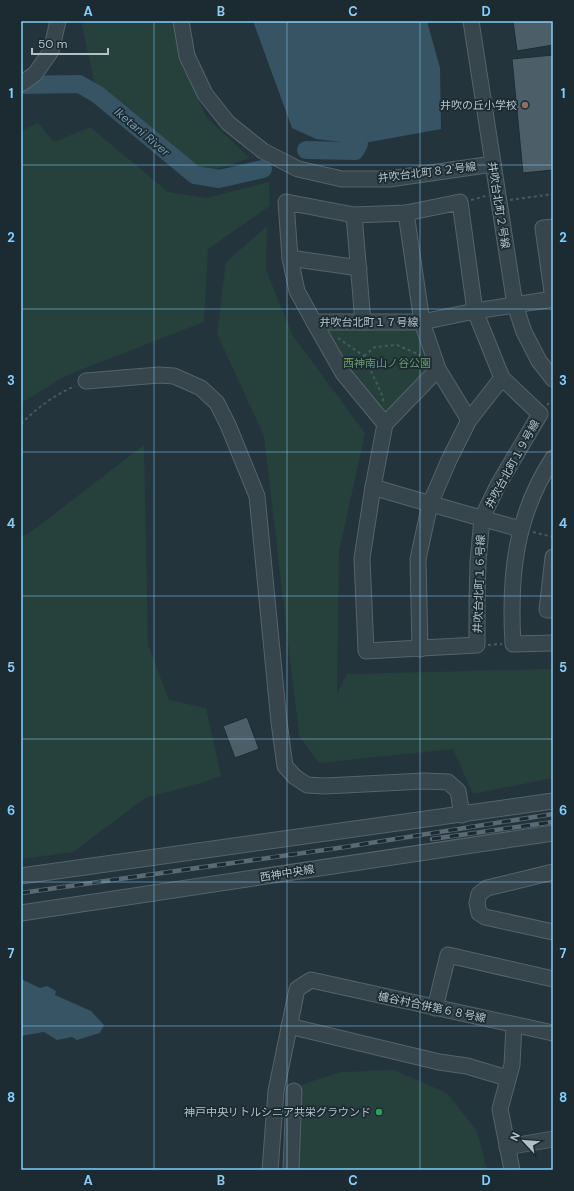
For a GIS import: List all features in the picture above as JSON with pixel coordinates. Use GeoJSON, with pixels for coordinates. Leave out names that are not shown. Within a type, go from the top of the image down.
{"type":"FeatureCollection","features":[{"type":"Feature","properties":{"kind":"street"},"geometry":{"type":"LineString","coordinates":[[21,84],[35,74],[51,51],[58,21]]}},
{"type":"Feature","properties":{"kind":"street","name":"井吹台北町８２号線"},"geometry":{"type":"LineString","coordinates":[[181,21],[187,56],[205,94],[228,124],[263,151],[298,169],[342,180],[389,179],[493,164]]}},
{"type":"Feature","properties":{"kind":"street","name":"井吹台北町２号線"},"geometry":{"type":"LineString","coordinates":[[471,21],[515,305],[524,332],[536,356],[553,379]]}},
{"type":"Feature","properties":{"kind":"street","name":"井吹台北町１７号線"},"geometry":{"type":"LineString","coordinates":[[460,202],[406,213],[354,215],[286,202],[290,258],[296,291],[314,322],[422,322],[475,311],[553,299]]}},
{"type":"Feature","properties":{"kind":"street"},"geometry":{"type":"LineString","coordinates":[[460,202],[475,311]]}},
{"type":"Feature","properties":{"kind":"street"},"geometry":{"type":"LineString","coordinates":[[406,213],[422,322],[438,369],[469,420]]}},
{"type":"Feature","properties":{"kind":"street"},"geometry":{"type":"LineString","coordinates":[[354,215],[363,322]]}},
{"type":"Feature","properties":{"kind":"street"},"geometry":{"type":"LineString","coordinates":[[553,227],[543,228],[553,299]]}},
{"type":"Feature","properties":{"kind":"street"},"geometry":{"type":"LineString","coordinates":[[290,258],[359,268]]}},
{"type":"Feature","properties":{"kind":"street","name":"井吹台北町１９号線"},"geometry":{"type":"LineString","coordinates":[[475,311],[502,378],[540,414],[498,485],[482,518]]}},
{"type":"Feature","properties":{"kind":"street"},"geometry":{"type":"LineString","coordinates":[[314,322],[343,373],[386,424]]}},
{"type":"Feature","properties":{"kind":"street"},"geometry":{"type":"LineString","coordinates":[[372,487],[386,424],[438,369]]}},
{"type":"Feature","properties":{"kind":"street"},"geometry":{"type":"LineString","coordinates":[[86,381],[159,374],[174,376],[201,388],[217,404],[257,496],[279,722],[285,766],[295,777],[307,785],[325,786],[424,781],[448,782],[458,791],[462,815]]}},
{"type":"Feature","properties":{"kind":"street"},"geometry":{"type":"LineString","coordinates":[[420,649],[418,559],[430,504],[449,460],[469,420],[502,378]]}},
{"type":"Feature","properties":{"kind":"street"},"geometry":{"type":"LineString","coordinates":[[553,458],[532,498],[520,529],[512,577],[511,606],[513,644],[553,643]]}},
{"type":"Feature","properties":{"kind":"street","name":"井吹台北町１６号線"},"geometry":{"type":"LineString","coordinates":[[482,518],[477,582],[477,645],[420,649],[366,650],[362,558],[372,487],[430,504],[482,518],[520,529]]}},
{"type":"Feature","properties":{"kind":"street"},"geometry":{"type":"LineString","coordinates":[[553,557],[547,610],[553,610]]}},
{"type":"Feature","properties":{"kind":"street"},"geometry":{"type":"LineString","coordinates":[[21,875],[81,868],[553,801]]}},
{"type":"Feature","properties":{"kind":"street","name":"西神中央線"},"geometry":{"type":"LineString","coordinates":[[21,913],[553,833]]}},
{"type":"Feature","properties":{"kind":"street"},"geometry":{"type":"LineString","coordinates":[[553,872],[487,888],[479,894],[477,903],[479,913],[485,917],[553,932]]}},
{"type":"Feature","properties":{"kind":"street"},"geometry":{"type":"LineString","coordinates":[[21,917],[88,903]]}},
{"type":"Feature","properties":{"kind":"street"},"geometry":{"type":"LineString","coordinates":[[435,1008],[448,954],[553,979]]}},
{"type":"Feature","properties":{"kind":"street","name":"櫨谷村合併第６８号線"},"geometry":{"type":"LineString","coordinates":[[289,1026],[297,989],[310,980],[553,1033]]}},
{"type":"Feature","properties":{"kind":"street"},"geometry":{"type":"LineString","coordinates":[[512,1170],[500,1109],[512,1065],[514,1025]]}},
{"type":"Feature","properties":{"kind":"street"},"geometry":{"type":"LineString","coordinates":[[270,1170],[277,1088],[289,1026],[439,1062],[467,1066],[508,1078]]}},
{"type":"Feature","properties":{"kind":"street"},"geometry":{"type":"LineString","coordinates":[[277,1088],[295,1091],[291,1170]]}},
{"type":"Feature","properties":{"kind":"street"},"geometry":{"type":"LineString","coordinates":[[507,1147],[553,1139]]}},
{"type":"Feature","properties":{"kind":"path"},"geometry":{"type":"LineString","coordinates":[[460,202],[553,194]]}},
{"type":"Feature","properties":{"kind":"path"},"geometry":{"type":"LineString","coordinates":[[333,335],[364,356],[383,397],[384,404]]}},
{"type":"Feature","properties":{"kind":"path"},"geometry":{"type":"LineString","coordinates":[[364,356],[375,347],[397,345],[420,355]]}},
{"type":"Feature","properties":{"kind":"path"},"geometry":{"type":"LineString","coordinates":[[21,424],[34,411],[58,394],[86,381]]}},
{"type":"Feature","properties":{"kind":"path"},"geometry":{"type":"LineString","coordinates":[[520,529],[553,537]]}},
{"type":"Feature","properties":{"kind":"path"},"geometry":{"type":"LineString","coordinates":[[477,645],[513,644]]}},
{"type":"Feature","properties":{"kind":"green space"},"geometry":{"type":"Polygon","coordinates":[[[81,21],[176,21],[177,39],[182,65],[207,118],[250,158],[209,172],[187,163],[95,86],[81,21]]]}},
{"type":"Feature","properties":{"kind":"green space"},"geometry":{"type":"Polygon","coordinates":[[[38,123],[54,142],[90,127],[168,192],[207,198],[269,182],[270,206],[208,249],[204,322],[67,375],[21,403],[21,131],[38,123]]]}},
{"type":"Feature","properties":{"kind":"green space"},"geometry":{"type":"Polygon","coordinates":[[[267,226],[266,270],[293,336],[365,433],[339,552],[337,694],[347,674],[553,669],[553,778],[473,794],[453,749],[319,763],[299,736],[264,436],[217,334],[226,262],[267,226]]]}},
{"type":"Feature","properties":{"kind":"green space","name":"西神南山ノ谷公園"},"geometry":{"type":"Polygon","coordinates":[[[415,327],[421,332],[431,367],[386,417],[349,372],[324,330],[415,327]]]}},
{"type":"Feature","properties":{"kind":"green space"},"geometry":{"type":"Polygon","coordinates":[[[144,445],[148,645],[169,700],[206,708],[221,776],[145,798],[73,852],[21,859],[21,537],[28,534],[144,445]]]}},
{"type":"Feature","properties":{"kind":"green space","name":"神戸中央リトルシニア共栄グラウンド"},"geometry":{"type":"Polygon","coordinates":[[[394,1070],[447,1093],[477,1131],[487,1170],[295,1170],[297,1086],[341,1072],[394,1070]]]}},
{"type":"Feature","properties":{"kind":"water"},"geometry":{"type":"Polygon","coordinates":[[[253,21],[427,21],[440,68],[441,129],[359,144],[316,139],[292,128],[253,21]]]}},
{"type":"Feature","properties":{"kind":"water"},"geometry":{"type":"Polygon","coordinates":[[[21,979],[40,988],[47,986],[56,991],[55,995],[91,1011],[104,1025],[100,1033],[77,1040],[72,1037],[57,1040],[44,1032],[21,1036],[21,979]]]}},
{"type":"Feature","properties":{"kind":"building"},"geometry":{"type":"Polygon","coordinates":[[[513,21],[553,21],[553,45],[517,51],[513,21]]]}},
{"type":"Feature","properties":{"kind":"building"},"geometry":{"type":"Polygon","coordinates":[[[553,55],[553,170],[523,173],[512,59],[553,55]]]}},
{"type":"Feature","properties":{"kind":"building"},"geometry":{"type":"Polygon","coordinates":[[[247,717],[259,749],[235,758],[223,726],[247,717]]]}},
{"type":"Feature","properties":{"kind":"waterway","name":"Iketani River"},"geometry":{"type":"LineString","coordinates":[[21,85],[79,84],[97,94],[195,175],[219,179],[263,169]]}},
{"type":"Feature","properties":{"kind":"waterway","name":"Iketani River"},"geometry":{"type":"LineString","coordinates":[[306,150],[355,151],[359,144]]}},
{"type":"Feature","properties":{"kind":"railway"},"geometry":{"type":"LineString","coordinates":[[21,893],[345,847],[553,814]]}},
{"type":"Feature","properties":{"kind":"railway"},"geometry":{"type":"LineString","coordinates":[[432,839],[553,822]]}},
{"type":"Feature","properties":{"kind":"place","name":"井吹の丘小学校"},"geometry":{"type":"Point","coordinates":[525,105]}},
{"type":"Feature","properties":{"kind":"place","name":"神戸中央リトルシニア共栄グラウンド"},"geometry":{"type":"Point","coordinates":[379,1112]}}]}
